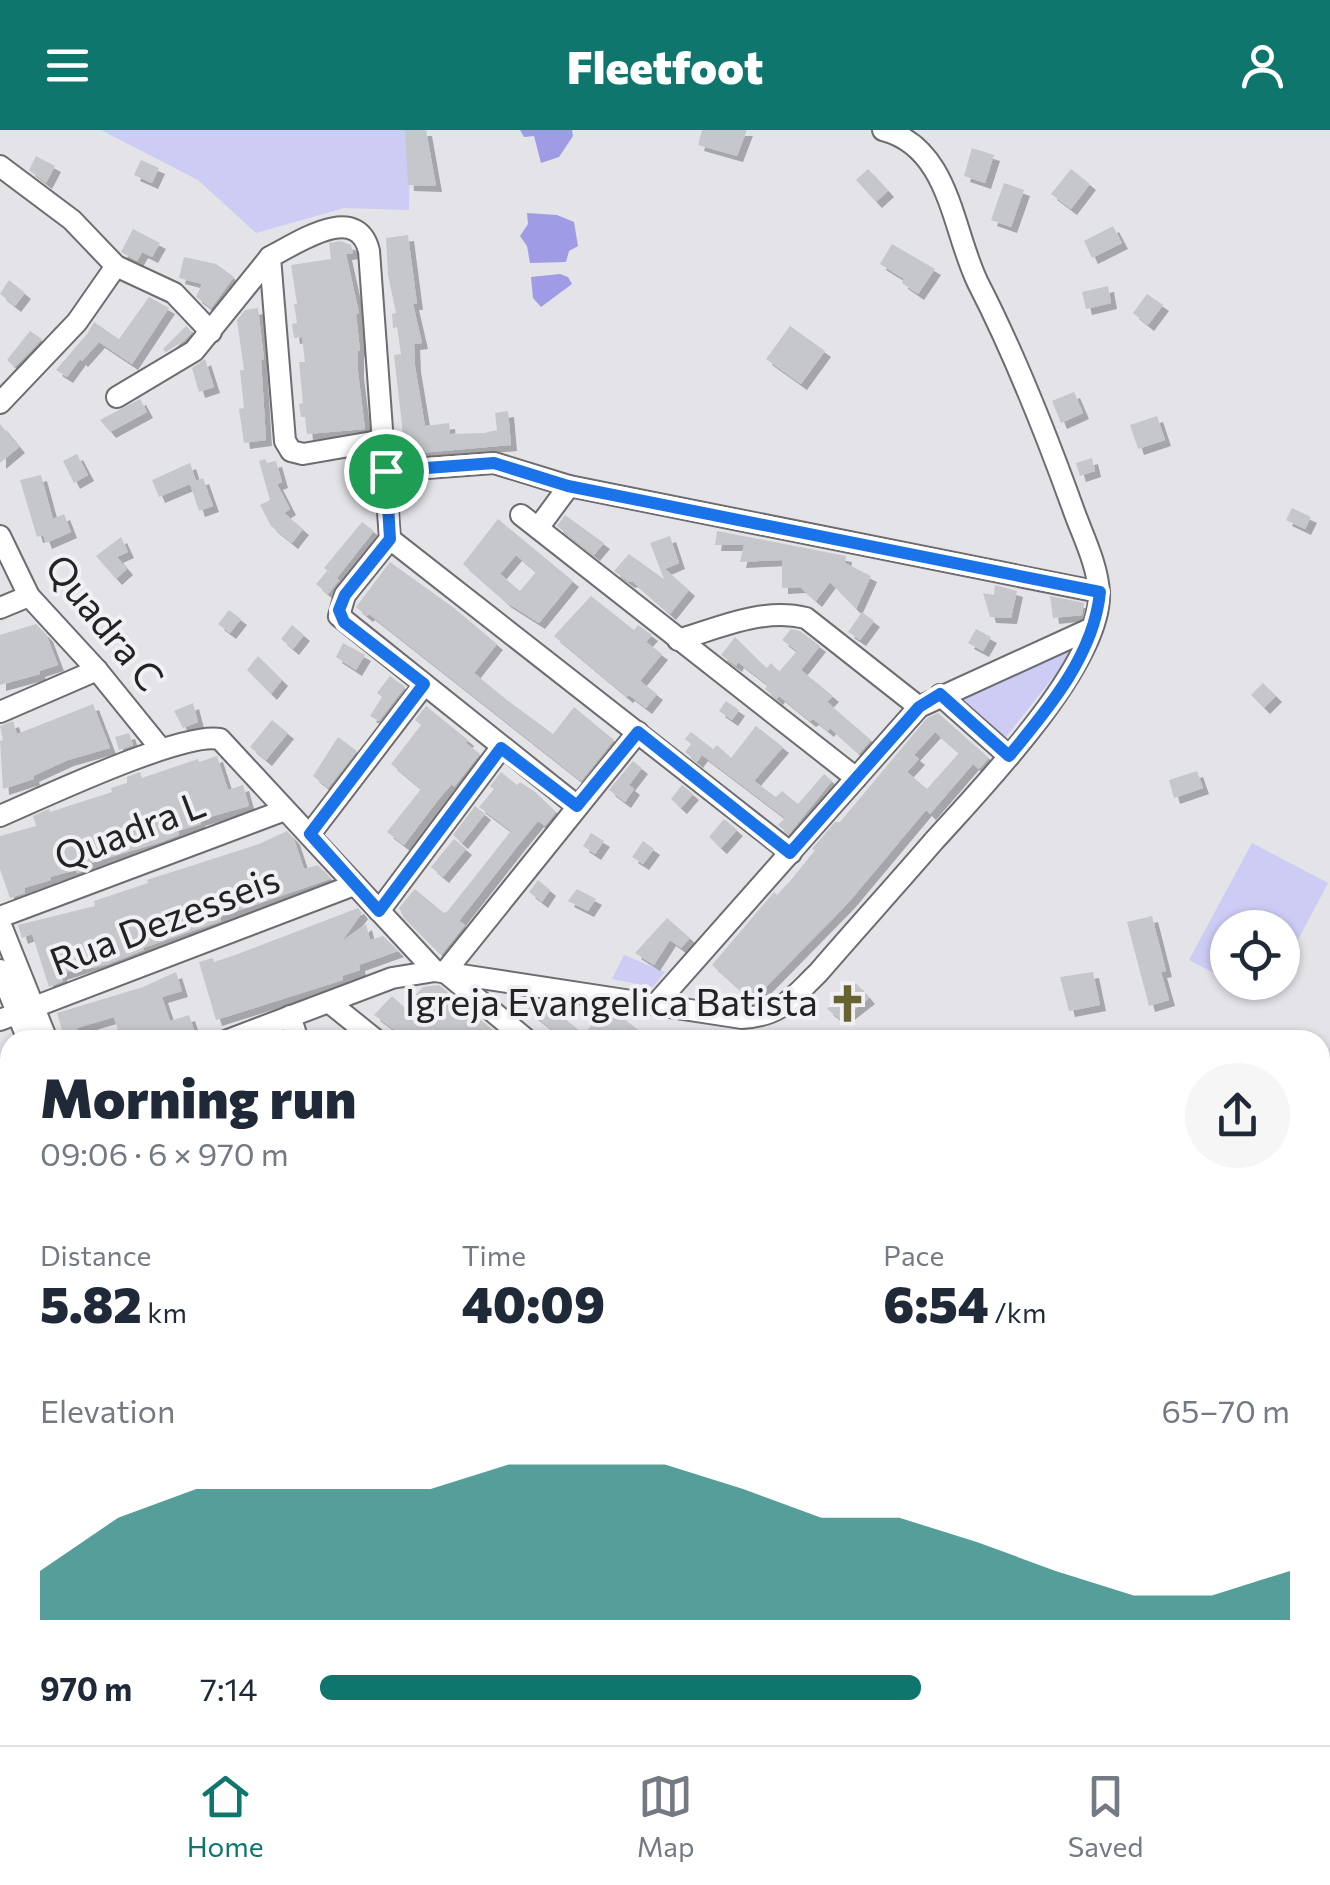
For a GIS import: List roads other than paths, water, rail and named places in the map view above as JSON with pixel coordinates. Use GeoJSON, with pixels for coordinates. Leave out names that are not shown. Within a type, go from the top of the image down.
{"type":"FeatureCollection","features":[{"type":"Feature","properties":{"kind":"street"},"geometry":{"type":"LineString","coordinates":[[254,1030],[392,978],[440,971],[742,1018],[779,1010],[818,973],[1009,756],[1066,679],[1092,628],[1100,592],[1094,568],[1060,472],[976,277],[939,179],[914,142],[883,130]]}},
{"type":"Feature","properties":{"kind":"street"},"geometry":{"type":"LineString","coordinates":[[0,166],[72,220],[116,266],[174,293],[211,332]]}},
{"type":"Feature","properties":{"kind":"street"},"geometry":{"type":"LineString","coordinates":[[117,397],[194,351],[270,257],[342,226],[357,228],[369,251],[390,539],[345,595],[339,616],[577,806]]}},
{"type":"Feature","properties":{"kind":"street"},"geometry":{"type":"LineString","coordinates":[[270,257],[282,419],[288,447],[303,454],[384,440]]}},
{"type":"Feature","properties":{"kind":"street"},"geometry":{"type":"LineString","coordinates":[[0,403],[77,322],[116,266]]}},
{"type":"Feature","properties":{"kind":"street"},"geometry":{"type":"LineString","coordinates":[[386,471],[494,463],[568,486],[1100,592]]}},
{"type":"Feature","properties":{"kind":"street"},"geometry":{"type":"LineString","coordinates":[[568,486],[529,521],[856,778]]}},
{"type":"Feature","properties":{"kind":"street","name":"Quadra C"},"geometry":{"type":"LineString","coordinates":[[0,536],[28,596],[97,670],[160,749]]}},
{"type":"Feature","properties":{"kind":"street"},"geometry":{"type":"LineString","coordinates":[[390,539],[790,853]]}},
{"type":"Feature","properties":{"kind":"street"},"geometry":{"type":"LineString","coordinates":[[0,608],[28,596]]}},
{"type":"Feature","properties":{"kind":"street"},"geometry":{"type":"LineString","coordinates":[[678,640],[752,618],[790,614],[806,618],[919,707]]}},
{"type":"Feature","properties":{"kind":"street"},"geometry":{"type":"LineString","coordinates":[[657,1003],[919,707],[940,694],[1092,628]]}},
{"type":"Feature","properties":{"kind":"street"},"geometry":{"type":"LineString","coordinates":[[0,712],[97,670]]}},
{"type":"Feature","properties":{"kind":"street"},"geometry":{"type":"LineString","coordinates":[[310,834],[424,684]]}},
{"type":"Feature","properties":{"kind":"street"},"geometry":{"type":"LineString","coordinates":[[940,694],[1009,756]]}},
{"type":"Feature","properties":{"kind":"street"},"geometry":{"type":"LineString","coordinates":[[440,971],[638,732]]}},
{"type":"Feature","properties":{"kind":"street"},"geometry":{"type":"LineString","coordinates":[[0,816],[160,749],[206,736],[220,739],[379,911],[440,971],[514,1030]]}},
{"type":"Feature","properties":{"kind":"street"},"geometry":{"type":"LineString","coordinates":[[379,911],[501,748]]}},
{"type":"Feature","properties":{"kind":"street","name":"Quadra L"},"geometry":{"type":"LineString","coordinates":[[0,920],[285,810]]}},
{"type":"Feature","properties":{"kind":"street","name":"Rua Dezesseis"},"geometry":{"type":"LineString","coordinates":[[17,1014],[354,885]]}},
{"type":"Feature","properties":{"kind":"street"},"geometry":{"type":"LineString","coordinates":[[0,920],[17,1014]]}},
{"type":"Feature","properties":{"kind":"street"},"geometry":{"type":"LineString","coordinates":[[0,970],[17,1014]]}},
{"type":"Feature","properties":{"kind":"street"},"geometry":{"type":"LineString","coordinates":[[330,1002],[364,1030]]}},
{"type":"Feature","properties":{"kind":"street"},"geometry":{"type":"LineString","coordinates":[[290,1016],[295,1030]]}},
{"type":"Feature","properties":{"kind":"place","name":"Igreja Evangelica Batista"},"geometry":{"type":"Point","coordinates":[848,1003]}}]}
